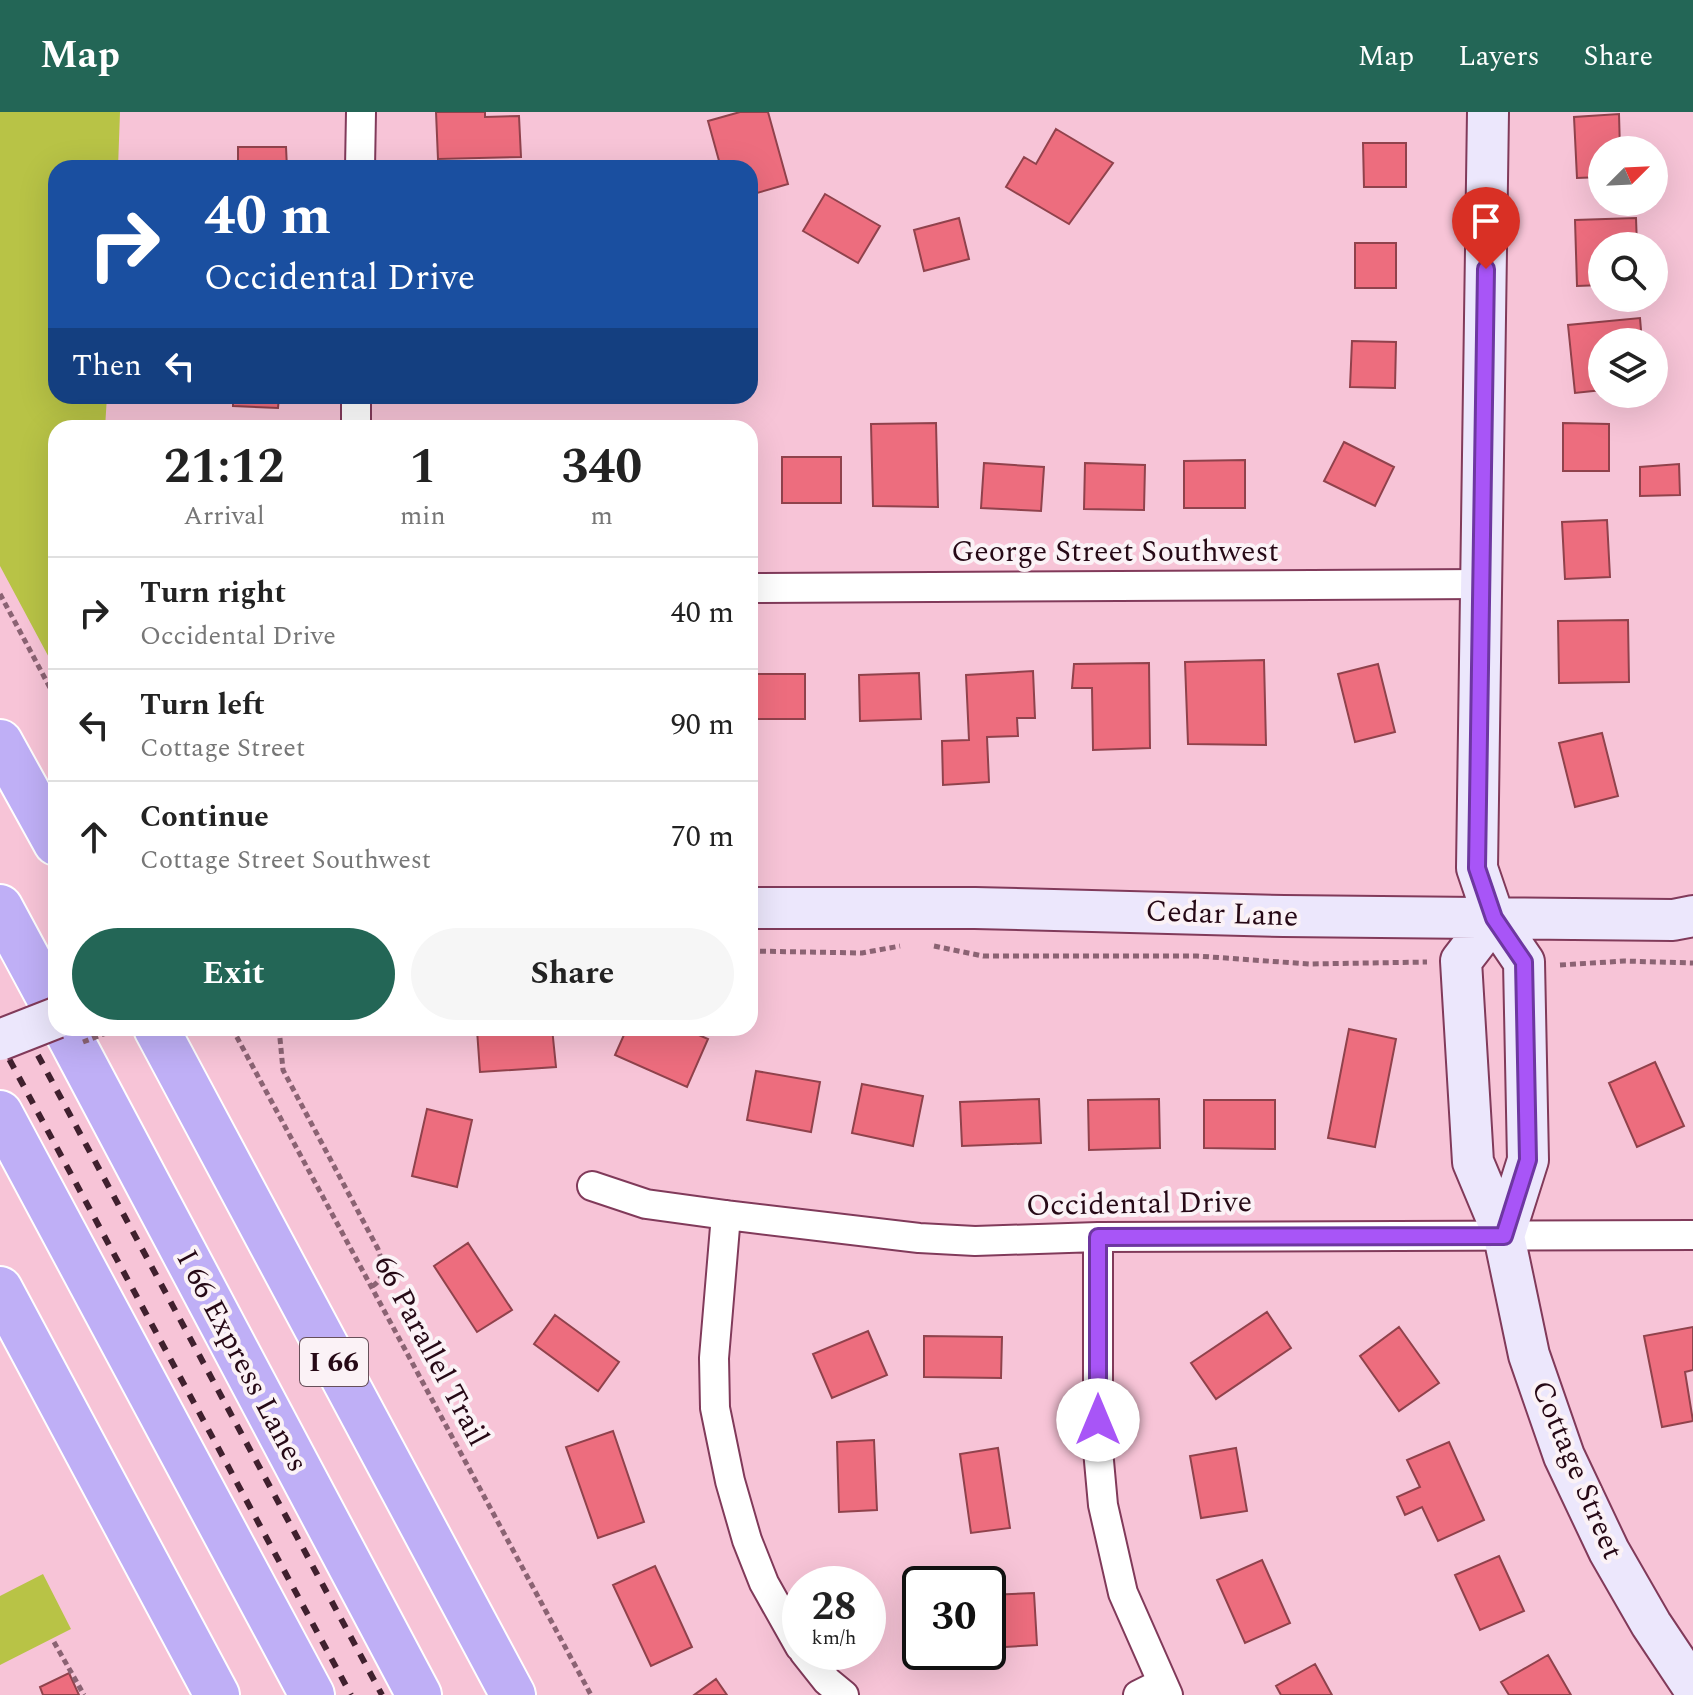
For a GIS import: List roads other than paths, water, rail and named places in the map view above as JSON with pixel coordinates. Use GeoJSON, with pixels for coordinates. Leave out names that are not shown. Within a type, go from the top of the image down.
{"type":"FeatureCollection","features":[{"type":"Feature","properties":{"kind":"highway"},"geometry":{"type":"LineString","coordinates":[[0,742],[48,829]]}},
{"type":"Feature","properties":{"kind":"highway"},"geometry":{"type":"LineString","coordinates":[[0,907],[48,996]]}},
{"type":"Feature","properties":{"kind":"highway","name":"I 66 Express Lanes"},"geometry":{"type":"LineString","coordinates":[[69,1036],[419,1695]]}},
{"type":"Feature","properties":{"kind":"highway","name":"I 66"},"geometry":{"type":"LineString","coordinates":[[160,1036],[513,1695]]}},
{"type":"Feature","properties":{"kind":"highway"},"geometry":{"type":"LineString","coordinates":[[0,1113],[312,1695]]}},
{"type":"Feature","properties":{"kind":"highway"},"geometry":{"type":"LineString","coordinates":[[0,1289],[217,1695]]}},
{"type":"Feature","properties":{"kind":"street"},"geometry":{"type":"LineString","coordinates":[[360,160],[361,112]]}},
{"type":"Feature","properties":{"kind":"street"},"geometry":{"type":"LineString","coordinates":[[1488,112],[1477,868],[1494,918]]}},
{"type":"Feature","properties":{"kind":"street","name":"George Street Southwest"},"geometry":{"type":"LineString","coordinates":[[758,588],[1481,584]]}},
{"type":"Feature","properties":{"kind":"street","name":"Cedar Lane"},"geometry":{"type":"LineString","coordinates":[[758,908],[1020,909],[1284,916],[1673,920],[1693,916]]}},
{"type":"Feature","properties":{"kind":"street","name":"Cottage Street"},"geometry":{"type":"LineString","coordinates":[[1504,1236],[1528,1160],[1524,962],[1494,918],[1461,961],[1473,1162],[1504,1236],[1529,1355],[1564,1456],[1616,1564],[1693,1687]]}},
{"type":"Feature","properties":{"kind":"street"},"geometry":{"type":"LineString","coordinates":[[0,1040],[48,1021]]}},
{"type":"Feature","properties":{"kind":"street","name":"Occidental Drive"},"geometry":{"type":"LineString","coordinates":[[592,1186],[646,1204],[919,1238],[975,1241],[1098,1237],[1693,1235]]}},
{"type":"Feature","properties":{"kind":"street"},"geometry":{"type":"LineString","coordinates":[[726,1215],[714,1358],[715,1408],[730,1481],[747,1540],[764,1583],[782,1615]]}},
{"type":"Feature","properties":{"kind":"street"},"geometry":{"type":"LineString","coordinates":[[1098,1237],[1098,1450],[1103,1505],[1123,1593],[1156,1691]]}},
{"type":"Feature","properties":{"kind":"street"},"geometry":{"type":"LineString","coordinates":[[818,1670],[844,1695]]}},
{"type":"Feature","properties":{"kind":"railway"},"geometry":{"type":"LineString","coordinates":[[19,1020],[382,1695]]}},
{"type":"Feature","properties":{"kind":"railway"},"geometry":{"type":"LineString","coordinates":[[0,1042],[351,1695]]}}]}
